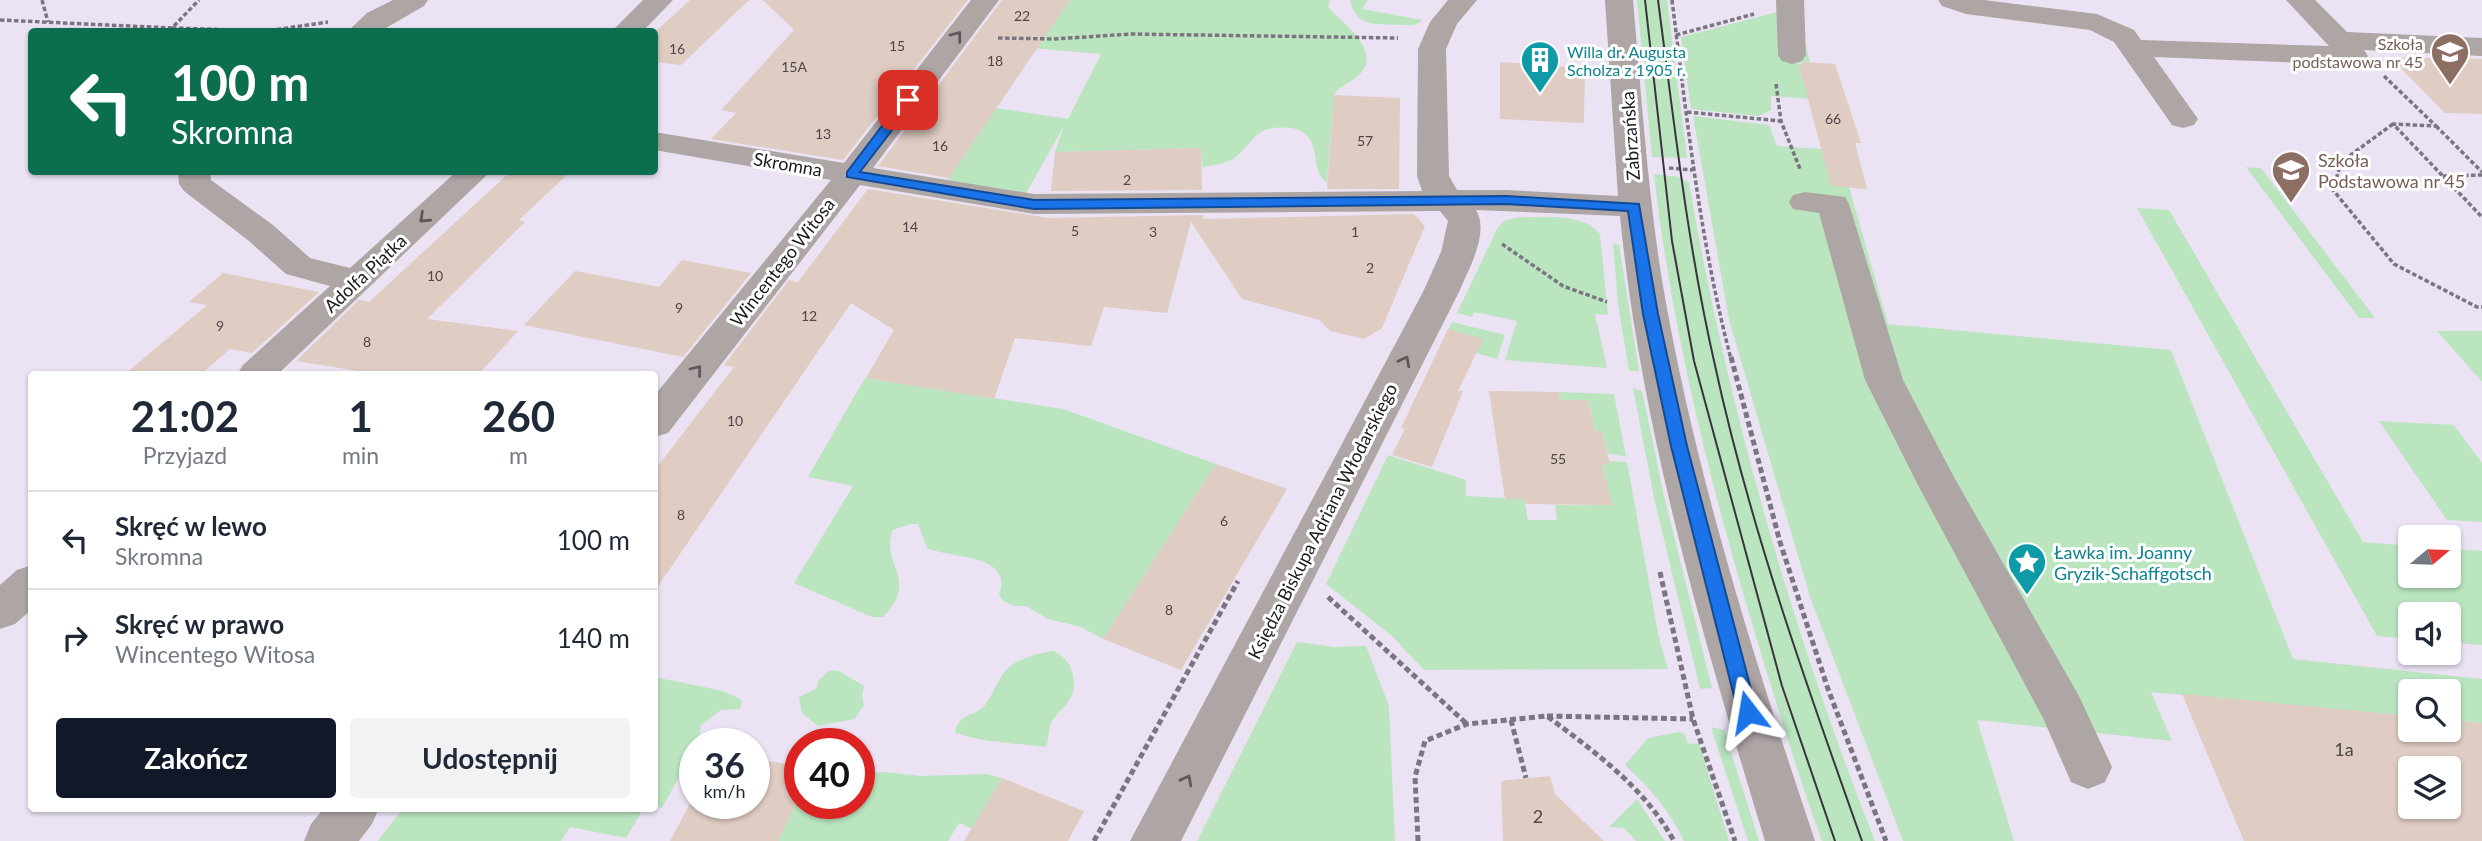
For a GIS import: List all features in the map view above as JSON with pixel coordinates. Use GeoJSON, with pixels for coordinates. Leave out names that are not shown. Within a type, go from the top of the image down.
{"type":"FeatureCollection","features":[{"type":"Feature","properties":{"kind":"street"},"geometry":{"type":"LineString","coordinates":[[366,28],[377,19],[414,0]]}},
{"type":"Feature","properties":{"kind":"street"},"geometry":{"type":"LineString","coordinates":[[629,28],[659,0]]}},
{"type":"Feature","properties":{"kind":"street","name":"Wincentego Witosa"},"geometry":{"type":"LineString","coordinates":[[658,418],[852,175],[985,0]]}},
{"type":"Feature","properties":{"kind":"street"},"geometry":{"type":"LineString","coordinates":[[1449,201],[1437,189],[1433,176],[1432,49],[1444,22],[1463,0]]}},
{"type":"Feature","properties":{"kind":"street","name":"Zabrzańska"},"geometry":{"type":"LineString","coordinates":[[1619,0],[1635,207],[1651,314],[1679,446],[1748,712],[1790,841]]}},
{"type":"Feature","properties":{"kind":"street"},"geometry":{"type":"LineString","coordinates":[[1784,64],[1790,0]]}},
{"type":"Feature","properties":{"kind":"street"},"geometry":{"type":"LineString","coordinates":[[1952,0],[1966,6],[2097,22],[2124,36],[2183,119]]}},
{"type":"Feature","properties":{"kind":"street"},"geometry":{"type":"LineString","coordinates":[[2300,0],[2346,48]]}},
{"type":"Feature","properties":{"kind":"street"},"geometry":{"type":"LineString","coordinates":[[2132,48],[2482,47]]}},
{"type":"Feature","properties":{"kind":"street","name":"Skromna"},"geometry":{"type":"LineString","coordinates":[[658,142],[1034,205],[1506,200],[1635,207]]}},
{"type":"Feature","properties":{"kind":"street"},"geometry":{"type":"LineString","coordinates":[[194,175],[195,184],[261,233],[298,265],[357,281]]}},
{"type":"Feature","properties":{"kind":"street","name":"Adolfa Piątka"},"geometry":{"type":"LineString","coordinates":[[259,371],[471,175]]}},
{"type":"Feature","properties":{"kind":"street","name":"Księdza Biskupa Adriana Włodarskiego"},"geometry":{"type":"LineString","coordinates":[[1155,841],[1441,292],[1465,227],[1462,214],[1449,201]]}},
{"type":"Feature","properties":{"kind":"street"},"geometry":{"type":"LineString","coordinates":[[1819,203],[1884,380],[1939,487],[2063,710],[2088,767]]}},
{"type":"Feature","properties":{"kind":"street"},"geometry":{"type":"LineString","coordinates":[[0,611],[28,586]]}},
{"type":"Feature","properties":{"kind":"street"},"geometry":{"type":"LineString","coordinates":[[330,841],[352,812]]}},
{"type":"Feature","properties":{"kind":"path"},"geometry":{"type":"LineString","coordinates":[[42,0],[48,22]]}},
{"type":"Feature","properties":{"kind":"path"},"geometry":{"type":"LineString","coordinates":[[0,20],[172,28],[199,0]]}},
{"type":"Feature","properties":{"kind":"path"},"geometry":{"type":"LineString","coordinates":[[1672,0],[1702,229],[1717,306],[1780,542],[1828,689],[1886,841]]}},
{"type":"Feature","properties":{"kind":"path"},"geometry":{"type":"LineString","coordinates":[[1676,35],[1755,13]]}},
{"type":"Feature","properties":{"kind":"path"},"geometry":{"type":"LineString","coordinates":[[291,28],[322,23]]}},
{"type":"Feature","properties":{"kind":"path"},"geometry":{"type":"LineString","coordinates":[[988,36],[1030,40],[1131,34],[1407,39]]}},
{"type":"Feature","properties":{"kind":"path"},"geometry":{"type":"LineString","coordinates":[[2346,48],[2387,78],[2482,174]]}},
{"type":"Feature","properties":{"kind":"path"},"geometry":{"type":"LineString","coordinates":[[1784,64],[1782,121],[1794,157],[1819,203]]}},
{"type":"Feature","properties":{"kind":"path"},"geometry":{"type":"LineString","coordinates":[[1687,112],[1782,121]]}},
{"type":"Feature","properties":{"kind":"path"},"geometry":{"type":"LineString","coordinates":[[2436,126],[2393,124],[2341,162],[2333,190],[2394,264],[2477,307],[2482,307]]}},
{"type":"Feature","properties":{"kind":"path"},"geometry":{"type":"LineString","coordinates":[[2393,124],[2482,217]]}},
{"type":"Feature","properties":{"kind":"path"},"geometry":{"type":"LineString","coordinates":[[2443,176],[2482,174]]}},
{"type":"Feature","properties":{"kind":"path"},"geometry":{"type":"LineString","coordinates":[[1501,243],[1563,286],[1607,302]]}},
{"type":"Feature","properties":{"kind":"path"},"geometry":{"type":"LineString","coordinates":[[1094,841],[1244,571]]}},
{"type":"Feature","properties":{"kind":"path"},"geometry":{"type":"LineString","coordinates":[[1326,595],[1467,724]]}},
{"type":"Feature","properties":{"kind":"path"},"geometry":{"type":"LineString","coordinates":[[1418,841],[1415,777],[1425,741],[1467,724],[1547,716],[1693,719]]}},
{"type":"Feature","properties":{"kind":"path"},"geometry":{"type":"LineString","coordinates":[[1547,716],[1617,770],[1643,794],[1656,808],[1674,841]]}},
{"type":"Feature","properties":{"kind":"path"},"geometry":{"type":"LineString","coordinates":[[1511,720],[1526,778]]}},
{"type":"Feature","properties":{"kind":"green space"},"geometry":{"type":"Polygon","coordinates":[[[1057,0],[1330,0],[1328,7],[1358,38],[1367,56],[1359,75],[1334,95],[1327,182],[1318,170],[1309,138],[1292,128],[1265,130],[1233,159],[1202,167],[1201,148],[1055,152],[1064,126],[1026,193],[947,181],[996,108],[1068,119],[1101,54],[1032,48],[1057,0]]]}},
{"type":"Feature","properties":{"kind":"green space"},"geometry":{"type":"Polygon","coordinates":[[[1350,0],[1368,0],[1362,9],[1422,20],[1410,25],[1369,23],[1357,16],[1350,0]]]}},
{"type":"Feature","properties":{"kind":"green space"},"geometry":{"type":"Polygon","coordinates":[[[1637,0],[1667,0],[1687,158],[1652,157],[1637,0]]]}},
{"type":"Feature","properties":{"kind":"green space"},"geometry":{"type":"Polygon","coordinates":[[[1785,10],[1806,45],[1810,63],[1799,62],[1809,99],[1771,96],[1771,110],[1758,116],[1691,109],[1681,37],[1785,10]]]}},
{"type":"Feature","properties":{"kind":"green space"},"geometry":{"type":"Polygon","coordinates":[[[1693,116],[1769,125],[1777,146],[1822,149],[1849,187],[1888,324],[2171,350],[2293,659],[2482,679],[2482,723],[2461,721],[2461,679],[2398,679],[2398,715],[2151,692],[2172,741],[1977,720],[2014,841],[1903,841],[1810,597],[1729,320],[1693,116]]]}},
{"type":"Feature","properties":{"kind":"green space"},"geometry":{"type":"Polygon","coordinates":[[[2246,167],[2261,168],[2375,318],[2359,318],[2246,167]]]}},
{"type":"Feature","properties":{"kind":"green space"},"geometry":{"type":"Polygon","coordinates":[[[1654,174],[1678,177],[1689,182],[1722,349],[1765,516],[1817,682],[1875,841],[1822,841],[1807,799],[1759,646],[1715,490],[1679,333],[1654,174]]]}},
{"type":"Feature","properties":{"kind":"green space"},"geometry":{"type":"Polygon","coordinates":[[[2137,208],[2169,210],[2363,542],[2398,545],[2398,588],[2461,588],[2461,550],[2482,551],[2482,645],[2461,643],[2461,602],[2398,602],[2398,638],[2377,636],[2137,208]]]}},
{"type":"Feature","properties":{"kind":"green space"},"geometry":{"type":"Polygon","coordinates":[[[1520,217],[1574,219],[1584,222],[1600,234],[1608,315],[1595,314],[1607,368],[1505,360],[1517,321],[1474,312],[1472,317],[1457,313],[1498,227],[1506,220],[1520,217]]]}},
{"type":"Feature","properties":{"kind":"green space"},"geometry":{"type":"Polygon","coordinates":[[[1613,243],[1619,245],[1639,371],[1629,371],[1618,304],[1613,243]]]}},
{"type":"Feature","properties":{"kind":"green space"},"geometry":{"type":"Polygon","coordinates":[[[1452,322],[1505,335],[1497,359],[1476,353],[1449,329],[1452,322]]]}},
{"type":"Feature","properties":{"kind":"green space"},"geometry":{"type":"Polygon","coordinates":[[[2437,331],[2482,331],[2482,382],[2437,331]]]}},
{"type":"Feature","properties":{"kind":"green space"},"geometry":{"type":"Polygon","coordinates":[[[865,378],[1063,409],[1216,464],[1103,639],[1081,627],[1048,619],[1026,606],[1015,606],[1003,601],[999,594],[1001,581],[997,571],[977,560],[927,548],[918,524],[893,530],[891,553],[899,592],[894,604],[883,617],[872,617],[794,583],[853,486],[808,477],[865,378]]]}},
{"type":"Feature","properties":{"kind":"green space"},"geometry":{"type":"Polygon","coordinates":[[[1633,388],[1642,391],[1664,496],[1712,688],[1700,689],[1654,498],[1633,388]]]}},
{"type":"Feature","properties":{"kind":"green space"},"geometry":{"type":"Polygon","coordinates":[[[1559,392],[1614,394],[1626,456],[1607,454],[1602,431],[1595,431],[1588,401],[1560,400],[1559,392]]]}},
{"type":"Feature","properties":{"kind":"green space"},"geometry":{"type":"Polygon","coordinates":[[[2379,421],[2454,425],[2482,463],[2482,522],[2447,520],[2379,421]]]}},
{"type":"Feature","properties":{"kind":"green space"},"geometry":{"type":"Polygon","coordinates":[[[1388,455],[1466,480],[1466,496],[1524,499],[1528,520],[1557,520],[1555,505],[1611,505],[1602,464],[1609,464],[1609,461],[1627,462],[1659,638],[1668,669],[1424,670],[1392,636],[1326,584],[1388,455]]]}},
{"type":"Feature","properties":{"kind":"green space"},"geometry":{"type":"Polygon","coordinates":[[[1297,642],[1334,647],[1366,646],[1389,706],[1395,841],[1197,841],[1297,642]]]}},
{"type":"Feature","properties":{"kind":"green space"},"geometry":{"type":"Polygon","coordinates":[[[1053,651],[1070,666],[1074,688],[1068,702],[1052,721],[1046,747],[982,740],[955,733],[963,718],[985,705],[1010,666],[1031,656],[1053,651]]]}},
{"type":"Feature","properties":{"kind":"green space"},"geometry":{"type":"Polygon","coordinates":[[[830,670],[839,671],[864,686],[864,705],[855,719],[818,726],[802,713],[799,697],[817,688],[818,681],[830,670]]]}},
{"type":"Feature","properties":{"kind":"green space"},"geometry":{"type":"Polygon","coordinates":[[[658,678],[723,691],[742,700],[740,709],[721,710],[701,728],[679,728],[679,777],[662,808],[658,807],[658,678]]]}},
{"type":"Feature","properties":{"kind":"green space"},"geometry":{"type":"Polygon","coordinates":[[[1711,727],[1724,730],[1759,841],[1748,841],[1711,727]]]}},
{"type":"Feature","properties":{"kind":"green space"},"geometry":{"type":"Polygon","coordinates":[[[1684,733],[1688,744],[1699,743],[1729,841],[1684,841],[1658,800],[1625,765],[1648,738],[1684,733]]]}},
{"type":"Feature","properties":{"kind":"green space"},"geometry":{"type":"Polygon","coordinates":[[[875,773],[920,776],[986,774],[1002,778],[972,829],[959,823],[948,841],[778,841],[789,819],[875,819],[875,773]]]}},
{"type":"Feature","properties":{"kind":"green space"},"geometry":{"type":"Polygon","coordinates":[[[1637,799],[1665,841],[1636,841],[1624,828],[1609,827],[1637,799]]]}},
{"type":"Feature","properties":{"kind":"green space"},"geometry":{"type":"Polygon","coordinates":[[[400,812],[641,812],[626,838],[570,827],[561,841],[378,841],[400,812]]]}},
{"type":"Feature","properties":{"kind":"building"},"geometry":{"type":"Polygon","coordinates":[[[690,0],[749,0],[681,65],[658,62],[658,29],[690,0]]]}},
{"type":"Feature","properties":{"kind":"building"},"geometry":{"type":"Polygon","coordinates":[[[763,0],[968,0],[843,160],[711,139],[736,113],[721,110],[794,30],[763,0]]]}},
{"type":"Feature","properties":{"kind":"building"},"geometry":{"type":"Polygon","coordinates":[[[1002,0],[1070,0],[949,178],[878,166],[1002,0]]]}},
{"type":"Feature","properties":{"kind":"building","name":"Szkoła podstawowa nr 45"},"geometry":{"type":"Polygon","coordinates":[[[2390,57],[2482,59],[2482,114],[2445,113],[2390,57]]]}},
{"type":"Feature","properties":{"kind":"building","name":"Willa dr. Augusta Scholza z 1905 r."},"geometry":{"type":"Polygon","coordinates":[[[1500,62],[1585,68],[1584,123],[1500,119],[1500,62]]]}},
{"type":"Feature","properties":{"kind":"building"},"geometry":{"type":"Polygon","coordinates":[[[1804,62],[1835,64],[1861,143],[1855,143],[1867,189],[1831,186],[1799,65],[1804,62]]]}},
{"type":"Feature","properties":{"kind":"building"},"geometry":{"type":"Polygon","coordinates":[[[1334,95],[1400,98],[1399,189],[1327,189],[1334,95]]]}},
{"type":"Feature","properties":{"kind":"building"},"geometry":{"type":"Polygon","coordinates":[[[1201,148],[1202,190],[1051,191],[1055,152],[1201,148]]]}},
{"type":"Feature","properties":{"kind":"building"},"geometry":{"type":"Polygon","coordinates":[[[507,175],[567,175],[519,220],[525,222],[427,319],[518,331],[482,371],[358,371],[296,361],[359,300],[369,302],[507,175]]]}},
{"type":"Feature","properties":{"kind":"building"},"geometry":{"type":"Polygon","coordinates":[[[868,189],[1048,218],[1203,215],[1203,219],[1414,214],[1425,226],[1382,328],[1364,339],[1330,331],[1320,320],[1242,299],[1191,222],[1167,313],[1104,307],[1091,346],[1015,338],[994,399],[866,378],[894,330],[851,303],[658,586],[658,466],[734,367],[724,365],[789,280],[798,282],[868,189]]]}},
{"type":"Feature","properties":{"kind":"building"},"geometry":{"type":"Polygon","coordinates":[[[682,260],[751,273],[683,357],[524,325],[575,271],[659,287],[682,260]]]}},
{"type":"Feature","properties":{"kind":"building"},"geometry":{"type":"Polygon","coordinates":[[[223,273],[319,292],[252,353],[230,349],[204,371],[129,371],[207,305],[189,302],[223,273]]]}},
{"type":"Feature","properties":{"kind":"building"},"geometry":{"type":"Polygon","coordinates":[[[1448,329],[1483,339],[1458,391],[1463,391],[1432,467],[1392,455],[1405,429],[1401,428],[1448,329]]]}},
{"type":"Feature","properties":{"kind":"building"},"geometry":{"type":"Polygon","coordinates":[[[1489,391],[1559,392],[1560,400],[1588,400],[1595,431],[1602,431],[1610,465],[1602,464],[1612,505],[1525,504],[1524,499],[1505,499],[1489,391]]]}},
{"type":"Feature","properties":{"kind":"building"},"geometry":{"type":"Polygon","coordinates":[[[1216,464],[1287,489],[1181,670],[1103,639],[1216,464]]]}},
{"type":"Feature","properties":{"kind":"building"},"geometry":{"type":"Polygon","coordinates":[[[2182,694],[2398,715],[2398,742],[2461,742],[2461,721],[2482,723],[2482,841],[2244,841],[2182,694]]]}},
{"type":"Feature","properties":{"kind":"building"},"geometry":{"type":"Polygon","coordinates":[[[770,761],[784,764],[784,819],[789,819],[778,841],[670,841],[682,819],[770,819],[770,761]]]}},
{"type":"Feature","properties":{"kind":"building"},"geometry":{"type":"Polygon","coordinates":[[[1550,776],[1555,794],[1604,841],[1503,841],[1501,781],[1550,776]]]}},
{"type":"Feature","properties":{"kind":"building"},"geometry":{"type":"Polygon","coordinates":[[[1002,778],[1084,811],[1068,841],[964,841],[1002,778]]]}},
{"type":"Feature","properties":{"kind":"tram line"},"geometry":{"type":"LineString","coordinates":[[1645,0],[1672,241],[1694,361],[1782,686],[1835,841]]}},
{"type":"Feature","properties":{"kind":"tram line"},"geometry":{"type":"LineString","coordinates":[[1658,0],[1696,271],[1728,422],[1780,603],[1862,841]]}},
{"type":"Feature","properties":{"kind":"place","name":"Szkoła podstawowa nr 45"},"geometry":{"type":"Point","coordinates":[2450,86]}},
{"type":"Feature","properties":{"kind":"place","name":"Willa dr. Augusta Scholza z 1905 r."},"geometry":{"type":"Point","coordinates":[1540,94]}},
{"type":"Feature","properties":{"kind":"place","name":"Szkoła Podstawowa nr 45"},"geometry":{"type":"Point","coordinates":[2291,204]}},
{"type":"Feature","properties":{"kind":"place","name":"Ławka im. Joanny Gryzik-Schaffgotsch"},"geometry":{"type":"Point","coordinates":[2027,596]}},
{"type":"Feature","properties":{"kind":"route"},"geometry":{"type":"LineString","coordinates":[[908,100],[852,175],[1034,205],[1506,200],[1635,207],[1651,314],[1679,446],[1748,712]]}}]}
